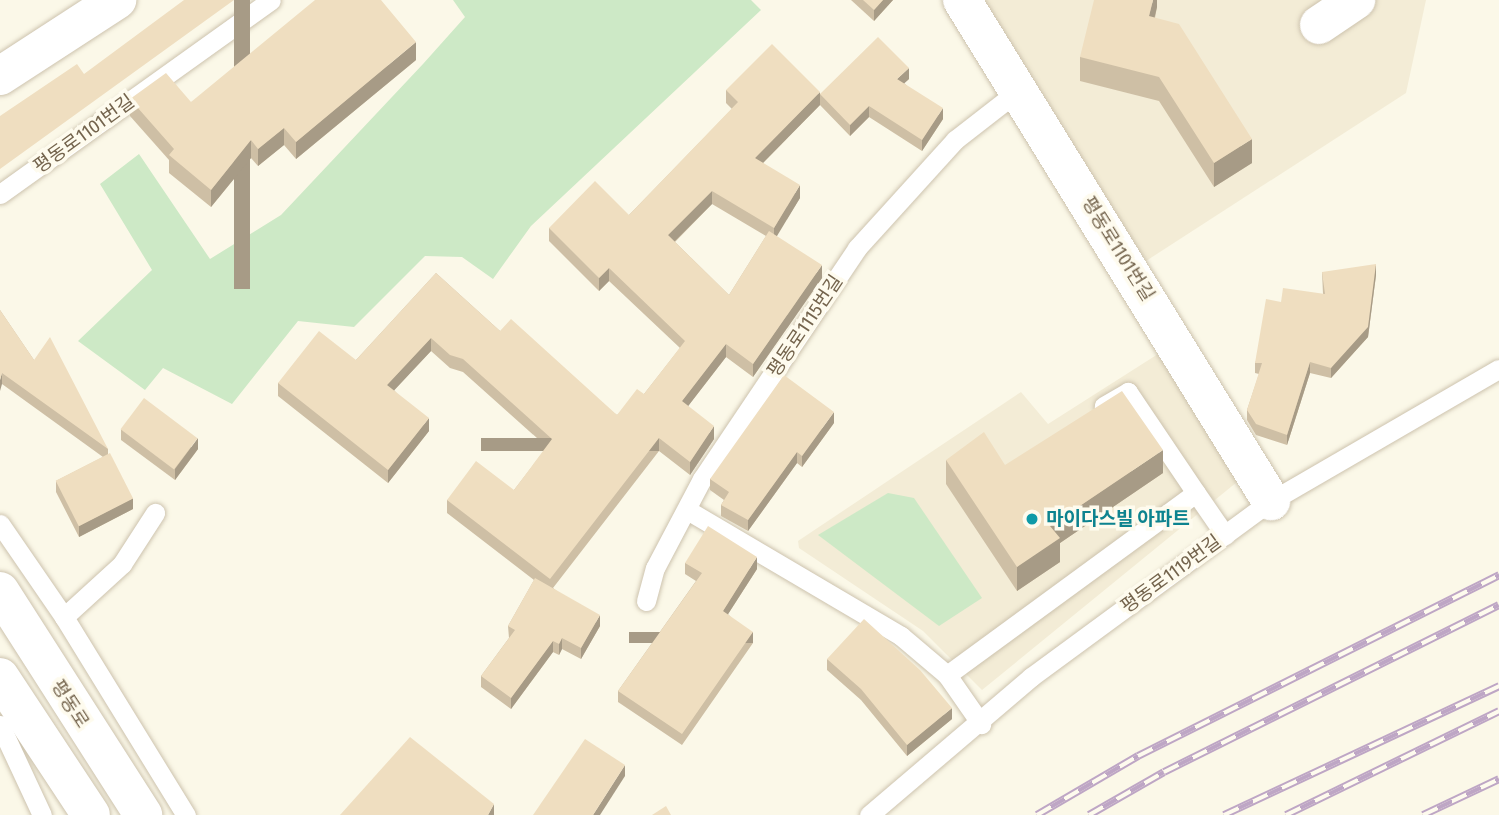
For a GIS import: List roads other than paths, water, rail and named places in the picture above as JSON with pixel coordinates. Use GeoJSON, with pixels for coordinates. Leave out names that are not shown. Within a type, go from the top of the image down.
{"type":"FeatureCollection","features":[{"type":"Feature","properties":{"kind":"street"},"geometry":{"type":"LineString","coordinates":[[0,76],[117,0]]}},
{"type":"Feature","properties":{"kind":"street","name":"평동로1101번길"},"geometry":{"type":"LineString","coordinates":[[962,0],[1271,501]]}},
{"type":"Feature","properties":{"kind":"street"},"geometry":{"type":"LineString","coordinates":[[1319,24],[1356,0]]}},
{"type":"Feature","properties":{"kind":"street","name":"평동로"},"geometry":{"type":"LineString","coordinates":[[0,591],[143,815]]}},
{"type":"Feature","properties":{"kind":"street"},"geometry":{"type":"LineString","coordinates":[[0,677],[91,815]]}},
{"type":"Feature","properties":{"kind":"lane","name":"평동로1101번길"},"geometry":{"type":"LineString","coordinates":[[0,194],[271,0]]}},
{"type":"Feature","properties":{"kind":"lane","name":"평동로1115번길"},"geometry":{"type":"LineString","coordinates":[[646,601],[655,568],[689,511],[702,480],[857,248],[955,140],[1018,91]]}},
{"type":"Feature","properties":{"kind":"lane","name":"평동로1119번길"},"geometry":{"type":"LineString","coordinates":[[869,815],[981,724],[1031,677],[1271,501],[1499,369]]}},
{"type":"Feature","properties":{"kind":"lane"},"geometry":{"type":"LineString","coordinates":[[1081,420],[1128,392],[1225,535]]}},
{"type":"Feature","properties":{"kind":"lane"},"geometry":{"type":"LineString","coordinates":[[947,676],[1196,493]]}},
{"type":"Feature","properties":{"kind":"lane"},"geometry":{"type":"LineString","coordinates":[[689,511],[850,602],[947,676],[981,724]]}},
{"type":"Feature","properties":{"kind":"lane"},"geometry":{"type":"LineString","coordinates":[[64,617],[122,564],[155,513]]}},
{"type":"Feature","properties":{"kind":"lane"},"geometry":{"type":"LineString","coordinates":[[0,524],[64,617],[186,815]]}},
{"type":"Feature","properties":{"kind":"lane"},"geometry":{"type":"LineString","coordinates":[[0,725],[43,815]]}},
{"type":"Feature","properties":{"kind":"railway"},"geometry":{"type":"LineString","coordinates":[[1037,815],[1138,756],[1499,575]]}},
{"type":"Feature","properties":{"kind":"railway"},"geometry":{"type":"LineString","coordinates":[[1089,815],[1164,772],[1499,605]]}},
{"type":"Feature","properties":{"kind":"railway"},"geometry":{"type":"LineString","coordinates":[[1224,815],[1499,686]]}},
{"type":"Feature","properties":{"kind":"railway"},"geometry":{"type":"LineString","coordinates":[[1286,815],[1499,711]]}},
{"type":"Feature","properties":{"kind":"railway"},"geometry":{"type":"LineString","coordinates":[[1423,815],[1499,779]]}},
{"type":"Feature","properties":{"kind":"place","name":"마이다스빌 아파트"},"geometry":{"type":"Point","coordinates":[1032,519]}}]}
